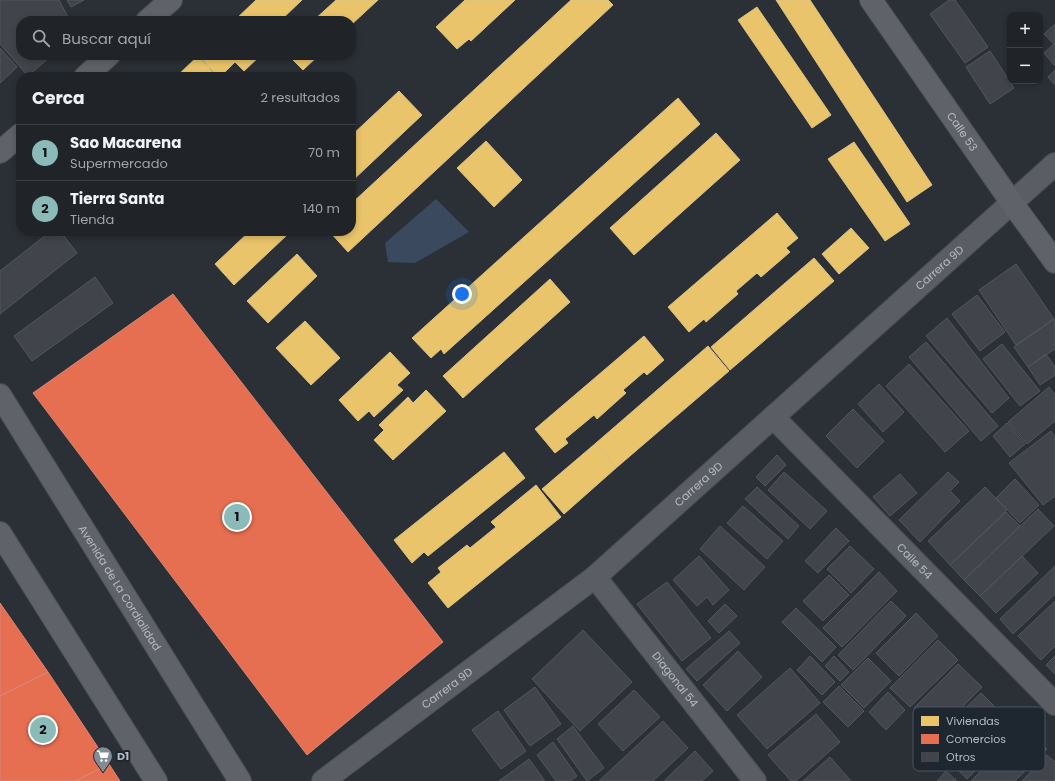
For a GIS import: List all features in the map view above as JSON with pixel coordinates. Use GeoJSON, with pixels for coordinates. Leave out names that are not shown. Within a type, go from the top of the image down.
{"type":"FeatureCollection","features":[{"type":"Feature","properties":{"kind":"main road"},"geometry":{"type":"LineString","coordinates":[[153,16],[171,0]]}},
{"type":"Feature","properties":{"kind":"main road","name":"Calle 53"},"geometry":{"type":"LineString","coordinates":[[871,0],[1012,203],[1055,262]]}},
{"type":"Feature","properties":{"kind":"main road"},"geometry":{"type":"LineString","coordinates":[[90,72],[104,60]]}},
{"type":"Feature","properties":{"kind":"main road"},"geometry":{"type":"LineString","coordinates":[[0,152],[16,138]]}},
{"type":"Feature","properties":{"kind":"main road","name":"Avenida de La Cordialidad"},"geometry":{"type":"LineString","coordinates":[[0,394],[240,781]]}},
{"type":"Feature","properties":{"kind":"main road"},"geometry":{"type":"LineString","coordinates":[[0,533],[156,781]]}},
{"type":"Feature","properties":{"kind":"street","name":"Carrera 9D"},"geometry":{"type":"LineString","coordinates":[[323,781],[595,577],[1055,164]]}},
{"type":"Feature","properties":{"kind":"street","name":"Calle 54"},"geometry":{"type":"LineString","coordinates":[[773,417],[1055,704]]}},
{"type":"Feature","properties":{"kind":"street","name":"Diagonal 54"},"geometry":{"type":"LineString","coordinates":[[595,577],[755,781]]}},
{"type":"Feature","properties":{"kind":"water"},"geometry":{"type":"Polygon","coordinates":[[[436,199],[469,232],[415,263],[388,262],[385,243],[436,199]]]}},
{"type":"Feature","properties":{"kind":"building: Viviendas"},"geometry":{"type":"Polygon","coordinates":[[[256,0],[302,0],[285,16],[239,16],[256,0]]]}},
{"type":"Feature","properties":{"kind":"building: Viviendas"},"geometry":{"type":"Polygon","coordinates":[[[336,0],[378,0],[356,20],[356,16],[318,16],[336,0]]]}},
{"type":"Feature","properties":{"kind":"building: Viviendas"},"geometry":{"type":"Polygon","coordinates":[[[465,0],[515,0],[471,41],[469,39],[457,49],[436,27],[465,0]]]}},
{"type":"Feature","properties":{"kind":"building: Viviendas"},"geometry":{"type":"Polygon","coordinates":[[[571,0],[608,0],[613,5],[348,252],[334,236],[356,236],[356,199],[571,0]]]}},
{"type":"Feature","properties":{"kind":"building: Viviendas"},"geometry":{"type":"Polygon","coordinates":[[[776,0],[810,0],[932,185],[907,202],[776,0]]]}},
{"type":"Feature","properties":{"kind":"building: Viviendas"},"geometry":{"type":"Polygon","coordinates":[[[757,7],[831,115],[812,128],[738,20],[757,7]]]}},
{"type":"Feature","properties":{"kind":"building: Viviendas"},"geometry":{"type":"Polygon","coordinates":[[[194,60],[202,60],[212,72],[181,72],[194,60]]]}},
{"type":"Feature","properties":{"kind":"building: Viviendas"},"geometry":{"type":"Polygon","coordinates":[[[203,60],[256,60],[244,71],[235,62],[225,72],[213,72],[203,60]]]}},
{"type":"Feature","properties":{"kind":"building: Viviendas"},"geometry":{"type":"Polygon","coordinates":[[[293,60],[314,60],[303,70],[293,60]]]}},
{"type":"Feature","properties":{"kind":"building: Viviendas"},"geometry":{"type":"Polygon","coordinates":[[[399,91],[422,115],[356,177],[356,131],[399,91]]]}},
{"type":"Feature","properties":{"kind":"building: Viviendas"},"geometry":{"type":"Polygon","coordinates":[[[678,98],[700,124],[444,354],[441,349],[431,358],[412,338],[678,98]]]}},
{"type":"Feature","properties":{"kind":"building: Viviendas"},"geometry":{"type":"Polygon","coordinates":[[[716,133],[740,160],[634,255],[610,228],[716,133]]]}},
{"type":"Feature","properties":{"kind":"building: Viviendas"},"geometry":{"type":"Polygon","coordinates":[[[486,141],[522,180],[494,207],[457,168],[486,141]]]}},
{"type":"Feature","properties":{"kind":"building: Viviendas"},"geometry":{"type":"Polygon","coordinates":[[[854,142],[910,224],[885,241],[828,159],[854,142]]]}},
{"type":"Feature","properties":{"kind":"building: Viviendas"},"geometry":{"type":"Polygon","coordinates":[[[777,213],[798,238],[786,248],[790,252],[761,277],[757,273],[736,291],[738,294],[706,322],[704,319],[689,332],[668,307],[777,213]]]}},
{"type":"Feature","properties":{"kind":"building: Viviendas"},"geometry":{"type":"Polygon","coordinates":[[[851,228],[869,248],[839,274],[822,254],[851,228]]]}},
{"type":"Feature","properties":{"kind":"building: Viviendas"},"geometry":{"type":"Polygon","coordinates":[[[245,236],[286,236],[234,285],[215,264],[245,236]]]}},
{"type":"Feature","properties":{"kind":"building: Viviendas"},"geometry":{"type":"Polygon","coordinates":[[[297,254],[317,276],[268,323],[247,301],[297,254]]]}},
{"type":"Feature","properties":{"kind":"building: Viviendas"},"geometry":{"type":"Polygon","coordinates":[[[814,258],[834,281],[730,370],[711,347],[814,258]]]}},
{"type":"Feature","properties":{"kind":"building: Viviendas"},"geometry":{"type":"Polygon","coordinates":[[[550,279],[570,302],[463,398],[443,376],[550,279]]]}},
{"type":"Feature","properties":{"kind":"building: Viviendas"},"geometry":{"type":"Polygon","coordinates":[[[305,321],[340,358],[311,385],[276,348],[305,321]]]}},
{"type":"Feature","properties":{"kind":"building: Viviendas"},"geometry":{"type":"Polygon","coordinates":[[[644,336],[664,360],[647,375],[644,372],[623,390],[626,393],[597,419],[594,415],[565,439],[568,443],[555,453],[535,429],[644,336]]]}},
{"type":"Feature","properties":{"kind":"building: Viviendas"},"geometry":{"type":"Polygon","coordinates":[[[708,346],[729,371],[616,468],[596,443],[708,346]]]}},
{"type":"Feature","properties":{"kind":"building: Viviendas"},"geometry":{"type":"Polygon","coordinates":[[[390,352],[410,373],[397,385],[403,390],[374,417],[369,411],[358,421],[339,400],[390,352]]]}},
{"type":"Feature","properties":{"kind":"building: Viviendas"},"geometry":{"type":"Polygon","coordinates":[[[426,390],[446,411],[393,460],[374,440],[384,430],[379,425],[408,397],[413,403],[426,390]]]}},
{"type":"Feature","properties":{"kind":"building: Viviendas"},"geometry":{"type":"Polygon","coordinates":[[[596,443],[616,468],[564,514],[542,489],[596,443]]]}},
{"type":"Feature","properties":{"kind":"building: Viviendas"},"geometry":{"type":"Polygon","coordinates":[[[504,452],[525,478],[428,556],[424,552],[412,563],[394,540],[504,452]]]}},
{"type":"Feature","properties":{"kind":"building: Viviendas"},"geometry":{"type":"Polygon","coordinates":[[[536,485],[561,517],[448,608],[428,583],[441,572],[438,568],[467,545],[470,548],[496,527],[491,522],[536,485]]]}},
{"type":"Feature","properties":{"kind":"building: Comercios"},"geometry":{"type":"Polygon","coordinates":[[[173,294],[443,642],[307,755],[33,393],[173,294]]]}},
{"type":"Feature","properties":{"kind":"building: Comercios"},"geometry":{"type":"Polygon","coordinates":[[[0,603],[48,672],[0,696],[0,603]]]}},
{"type":"Feature","properties":{"kind":"building: Comercios"},"geometry":{"type":"Polygon","coordinates":[[[48,672],[109,764],[75,781],[0,781],[0,696],[48,672]]]}},
{"type":"Feature","properties":{"kind":"building: Comercios","name":"D1"},"geometry":{"type":"Polygon","coordinates":[[[109,764],[120,781],[75,781],[109,764]]]}},
{"type":"Feature","properties":{"kind":"building: Otros"},"geometry":{"type":"Polygon","coordinates":[[[0,0],[59,0],[67,16],[16,16],[16,60],[46,60],[33,72],[24,72],[0,44],[0,0]]]}},
{"type":"Feature","properties":{"kind":"building: Otros"},"geometry":{"type":"Polygon","coordinates":[[[67,0],[84,0],[71,7],[67,0]]]}},
{"type":"Feature","properties":{"kind":"building: Otros"},"geometry":{"type":"Polygon","coordinates":[[[949,0],[955,0],[988,47],[965,63],[930,14],[949,0]]]}},
{"type":"Feature","properties":{"kind":"building: Otros"},"geometry":{"type":"Polygon","coordinates":[[[1055,24],[1055,43],[1054,44],[1044,34],[1055,24]]]}},
{"type":"Feature","properties":{"kind":"building: Otros"},"geometry":{"type":"Polygon","coordinates":[[[1055,43],[1055,64],[1054,65],[1044,53],[1055,43]]]}},
{"type":"Feature","properties":{"kind":"building: Otros"},"geometry":{"type":"Polygon","coordinates":[[[0,48],[17,67],[0,83],[0,48]]]}},
{"type":"Feature","properties":{"kind":"building: Otros"},"geometry":{"type":"Polygon","coordinates":[[[990,51],[1007,77],[1007,84],[1011,84],[1014,88],[990,104],[966,67],[990,51]]]}},
{"type":"Feature","properties":{"kind":"building: Otros"},"geometry":{"type":"Polygon","coordinates":[[[1055,70],[1055,85],[1048,77],[1055,70]]]}},
{"type":"Feature","properties":{"kind":"building: Otros"},"geometry":{"type":"Polygon","coordinates":[[[45,236],[64,236],[77,253],[0,314],[0,271],[45,236]]]}},
{"type":"Feature","properties":{"kind":"building: Otros"},"geometry":{"type":"Polygon","coordinates":[[[1016,264],[1054,319],[1016,345],[979,290],[1016,264]]]}},
{"type":"Feature","properties":{"kind":"building: Otros"},"geometry":{"type":"Polygon","coordinates":[[[95,277],[113,303],[32,361],[14,336],[95,277]]]}},
{"type":"Feature","properties":{"kind":"building: Otros"},"geometry":{"type":"Polygon","coordinates":[[[977,295],[1005,332],[980,351],[952,314],[977,295]]]}},
{"type":"Feature","properties":{"kind":"building: Otros"},"geometry":{"type":"Polygon","coordinates":[[[947,318],[1009,398],[992,413],[926,336],[947,318]]]}},
{"type":"Feature","properties":{"kind":"building: Otros"},"geometry":{"type":"Polygon","coordinates":[[[1054,319],[1055,349],[1028,367],[1014,347],[1054,319]]]}},
{"type":"Feature","properties":{"kind":"building: Otros"},"geometry":{"type":"Polygon","coordinates":[[[926,342],[998,426],[981,441],[909,357],[926,342]]]}},
{"type":"Feature","properties":{"kind":"building: Otros"},"geometry":{"type":"Polygon","coordinates":[[[1002,344],[1040,391],[1020,406],[983,359],[1002,344]]]}},
{"type":"Feature","properties":{"kind":"building: Otros"},"geometry":{"type":"Polygon","coordinates":[[[1046,354],[1055,367],[1055,375],[1040,385],[1028,367],[1046,354]]]}},
{"type":"Feature","properties":{"kind":"building: Otros"},"geometry":{"type":"Polygon","coordinates":[[[909,364],[969,431],[945,452],[886,386],[909,364]]]}},
{"type":"Feature","properties":{"kind":"building: Otros"},"geometry":{"type":"Polygon","coordinates":[[[879,384],[904,412],[883,432],[858,404],[879,384]]]}},
{"type":"Feature","properties":{"kind":"building: Otros"},"geometry":{"type":"Polygon","coordinates":[[[1049,387],[1055,395],[1055,421],[1027,444],[1008,422],[1049,387]]]}},
{"type":"Feature","properties":{"kind":"building: Otros"},"geometry":{"type":"Polygon","coordinates":[[[853,409],[884,441],[857,468],[826,436],[853,409]]]}},
{"type":"Feature","properties":{"kind":"building: Otros"},"geometry":{"type":"Polygon","coordinates":[[[1007,423],[1025,444],[1010,457],[993,436],[1007,423]]]}},
{"type":"Feature","properties":{"kind":"building: Otros"},"geometry":{"type":"Polygon","coordinates":[[[1051,431],[1055,437],[1055,496],[1043,505],[1009,463],[1051,431]]]}},
{"type":"Feature","properties":{"kind":"building: Otros"},"geometry":{"type":"Polygon","coordinates":[[[777,455],[786,465],[765,486],[756,477],[777,455]]]}},
{"type":"Feature","properties":{"kind":"building: Otros"},"geometry":{"type":"Polygon","coordinates":[[[784,472],[827,511],[810,529],[768,490],[784,472]]]}},
{"type":"Feature","properties":{"kind":"building: Otros"},"geometry":{"type":"Polygon","coordinates":[[[948,472],[959,482],[950,491],[960,501],[920,542],[899,520],[948,472]]]}},
{"type":"Feature","properties":{"kind":"building: Otros"},"geometry":{"type":"Polygon","coordinates":[[[900,474],[917,493],[890,516],[873,497],[900,474]]]}},
{"type":"Feature","properties":{"kind":"building: Otros"},"geometry":{"type":"Polygon","coordinates":[[[1015,479],[1039,505],[1020,523],[996,498],[1015,479]]]}},
{"type":"Feature","properties":{"kind":"building: Otros"},"geometry":{"type":"Polygon","coordinates":[[[757,487],[799,526],[788,539],[745,499],[757,487]]]}},
{"type":"Feature","properties":{"kind":"building: Otros"},"geometry":{"type":"Polygon","coordinates":[[[985,487],[1007,510],[950,565],[928,541],[985,487]]]}},
{"type":"Feature","properties":{"kind":"building: Otros"},"geometry":{"type":"Polygon","coordinates":[[[743,506],[783,541],[767,559],[727,523],[743,506]]]}},
{"type":"Feature","properties":{"kind":"building: Otros"},"geometry":{"type":"Polygon","coordinates":[[[1038,509],[1054,526],[980,596],[964,580],[1038,509]]]}},
{"type":"Feature","properties":{"kind":"building: Otros"},"geometry":{"type":"Polygon","coordinates":[[[1006,512],[1020,526],[964,580],[950,565],[1006,512]]]}},
{"type":"Feature","properties":{"kind":"building: Otros"},"geometry":{"type":"Polygon","coordinates":[[[720,526],[765,567],[744,590],[700,549],[720,526]]]}},
{"type":"Feature","properties":{"kind":"building: Otros"},"geometry":{"type":"Polygon","coordinates":[[[836,528],[849,541],[818,573],[805,561],[836,528]]]}},
{"type":"Feature","properties":{"kind":"building: Otros"},"geometry":{"type":"Polygon","coordinates":[[[850,546],[874,569],[851,593],[827,569],[850,546]]]}},
{"type":"Feature","properties":{"kind":"building: Otros"},"geometry":{"type":"Polygon","coordinates":[[[699,556],[729,590],[713,605],[707,597],[697,606],[673,580],[699,556]]]}},
{"type":"Feature","properties":{"kind":"building: Otros"},"geometry":{"type":"Polygon","coordinates":[[[1022,556],[1038,573],[996,613],[980,596],[1022,556]]]}},
{"type":"Feature","properties":{"kind":"building: Otros"},"geometry":{"type":"Polygon","coordinates":[[[1055,566],[1055,594],[1013,634],[1000,619],[1055,566]]]}},
{"type":"Feature","properties":{"kind":"building: Otros"},"geometry":{"type":"Polygon","coordinates":[[[879,572],[897,591],[842,647],[823,628],[879,572]]]}},
{"type":"Feature","properties":{"kind":"building: Otros"},"geometry":{"type":"Polygon","coordinates":[[[829,575],[849,595],[823,621],[803,601],[829,575]]]}},
{"type":"Feature","properties":{"kind":"building: Otros"},"geometry":{"type":"Polygon","coordinates":[[[667,582],[711,638],[682,661],[637,604],[667,582]]]}},
{"type":"Feature","properties":{"kind":"building: Otros"},"geometry":{"type":"Polygon","coordinates":[[[891,601],[906,616],[853,670],[838,655],[891,601]]]}},
{"type":"Feature","properties":{"kind":"building: Otros"},"geometry":{"type":"Polygon","coordinates":[[[1055,601],[1055,646],[1041,660],[1018,636],[1055,601]]]}},
{"type":"Feature","properties":{"kind":"building: Otros"},"geometry":{"type":"Polygon","coordinates":[[[725,604],[737,616],[719,633],[708,621],[725,604]]]}},
{"type":"Feature","properties":{"kind":"building: Otros"},"geometry":{"type":"Polygon","coordinates":[[[796,608],[836,647],[822,662],[782,622],[796,608]]]}},
{"type":"Feature","properties":{"kind":"building: Otros"},"geometry":{"type":"Polygon","coordinates":[[[916,613],[938,636],[899,676],[876,653],[916,613]]]}},
{"type":"Feature","properties":{"kind":"building: Otros"},"geometry":{"type":"Polygon","coordinates":[[[583,630],[632,682],[580,731],[532,679],[583,630]]]}},
{"type":"Feature","properties":{"kind":"building: Otros"},"geometry":{"type":"Polygon","coordinates":[[[729,631],[740,643],[697,681],[686,669],[729,631]]]}},
{"type":"Feature","properties":{"kind":"building: Otros"},"geometry":{"type":"Polygon","coordinates":[[[938,640],[958,660],[910,707],[890,688],[938,640]]]}},
{"type":"Feature","properties":{"kind":"building: Otros"},"geometry":{"type":"Polygon","coordinates":[[[738,651],[762,677],[727,711],[703,685],[738,651]]]}},
{"type":"Feature","properties":{"kind":"building: Otros"},"geometry":{"type":"Polygon","coordinates":[[[810,656],[835,682],[822,695],[797,670],[810,656]]]}},
{"type":"Feature","properties":{"kind":"building: Otros"},"geometry":{"type":"Polygon","coordinates":[[[834,656],[849,672],[840,681],[825,666],[834,656]]]}},
{"type":"Feature","properties":{"kind":"building: Otros"},"geometry":{"type":"Polygon","coordinates":[[[1055,656],[1055,674],[1046,665],[1055,656]]]}},
{"type":"Feature","properties":{"kind":"building: Otros"},"geometry":{"type":"Polygon","coordinates":[[[868,658],[891,681],[864,708],[841,685],[868,658]]]}},
{"type":"Feature","properties":{"kind":"building: Otros"},"geometry":{"type":"Polygon","coordinates":[[[958,664],[982,687],[962,707],[915,707],[958,664]]]}},
{"type":"Feature","properties":{"kind":"building: Otros"},"geometry":{"type":"Polygon","coordinates":[[[790,668],[820,703],[767,749],[737,715],[790,668]]]}},
{"type":"Feature","properties":{"kind":"building: Otros"},"geometry":{"type":"Polygon","coordinates":[[[839,686],[864,711],[848,727],[823,702],[839,686]]]}},
{"type":"Feature","properties":{"kind":"building: Otros"},"geometry":{"type":"Polygon","coordinates":[[[535,687],[561,724],[530,746],[504,710],[535,687]]]}},
{"type":"Feature","properties":{"kind":"building: Otros"},"geometry":{"type":"Polygon","coordinates":[[[634,690],[660,717],[623,751],[598,724],[634,690]]]}},
{"type":"Feature","properties":{"kind":"building: Otros"},"geometry":{"type":"Polygon","coordinates":[[[888,692],[905,710],[886,730],[869,712],[888,692]]]}},
{"type":"Feature","properties":{"kind":"building: Otros"},"geometry":{"type":"Polygon","coordinates":[[[981,693],[995,707],[967,707],[981,693]]]}},
{"type":"Feature","properties":{"kind":"building: Otros"},"geometry":{"type":"Polygon","coordinates":[[[498,711],[526,751],[501,769],[472,730],[498,711]]]}},
{"type":"Feature","properties":{"kind":"building: Otros"},"geometry":{"type":"Polygon","coordinates":[[[816,714],[840,742],[796,781],[791,781],[768,755],[816,714]]]}},
{"type":"Feature","properties":{"kind":"building: Otros"},"geometry":{"type":"Polygon","coordinates":[[[663,721],[688,748],[653,781],[599,781],[663,721]]]}},
{"type":"Feature","properties":{"kind":"building: Otros"},"geometry":{"type":"Polygon","coordinates":[[[573,726],[604,768],[587,781],[557,739],[573,726]]]}},
{"type":"Feature","properties":{"kind":"building: Otros"},"geometry":{"type":"Polygon","coordinates":[[[553,742],[577,776],[570,781],[556,781],[537,755],[553,742]]]}},
{"type":"Feature","properties":{"kind":"building: Otros"},"geometry":{"type":"Polygon","coordinates":[[[695,751],[713,771],[702,781],[664,781],[695,751]]]}},
{"type":"Feature","properties":{"kind":"building: Otros"},"geometry":{"type":"Polygon","coordinates":[[[1047,755],[1055,762],[1055,781],[1022,781],[1032,771],[1045,771],[1045,757],[1047,755]]]}},
{"type":"Feature","properties":{"kind":"building: Otros"},"geometry":{"type":"Polygon","coordinates":[[[830,757],[851,781],[803,781],[830,757]]]}},
{"type":"Feature","properties":{"kind":"building: Otros"},"geometry":{"type":"Polygon","coordinates":[[[529,759],[545,781],[499,781],[529,759]]]}},
{"type":"Feature","properties":{"kind":"building: Otros"},"geometry":{"type":"Polygon","coordinates":[[[946,771],[957,781],[937,781],[946,771]]]}},
{"type":"Feature","properties":{"kind":"building: Otros"},"geometry":{"type":"Polygon","coordinates":[[[959,771],[975,771],[967,779],[959,771]]]}},
{"type":"Feature","properties":{"kind":"building: Otros"},"geometry":{"type":"Polygon","coordinates":[[[981,771],[1025,771],[1015,781],[971,781],[981,771]]]}},
{"type":"Feature","properties":{"kind":"place","name":"Sao Macarena"},"geometry":{"type":"Point","coordinates":[237,517]}},
{"type":"Feature","properties":{"kind":"place","name":"Tierra Santa"},"geometry":{"type":"Point","coordinates":[43,730]}},
{"type":"Feature","properties":{"kind":"place","name":"D1"},"geometry":{"type":"Point","coordinates":[103,773]}}]}
